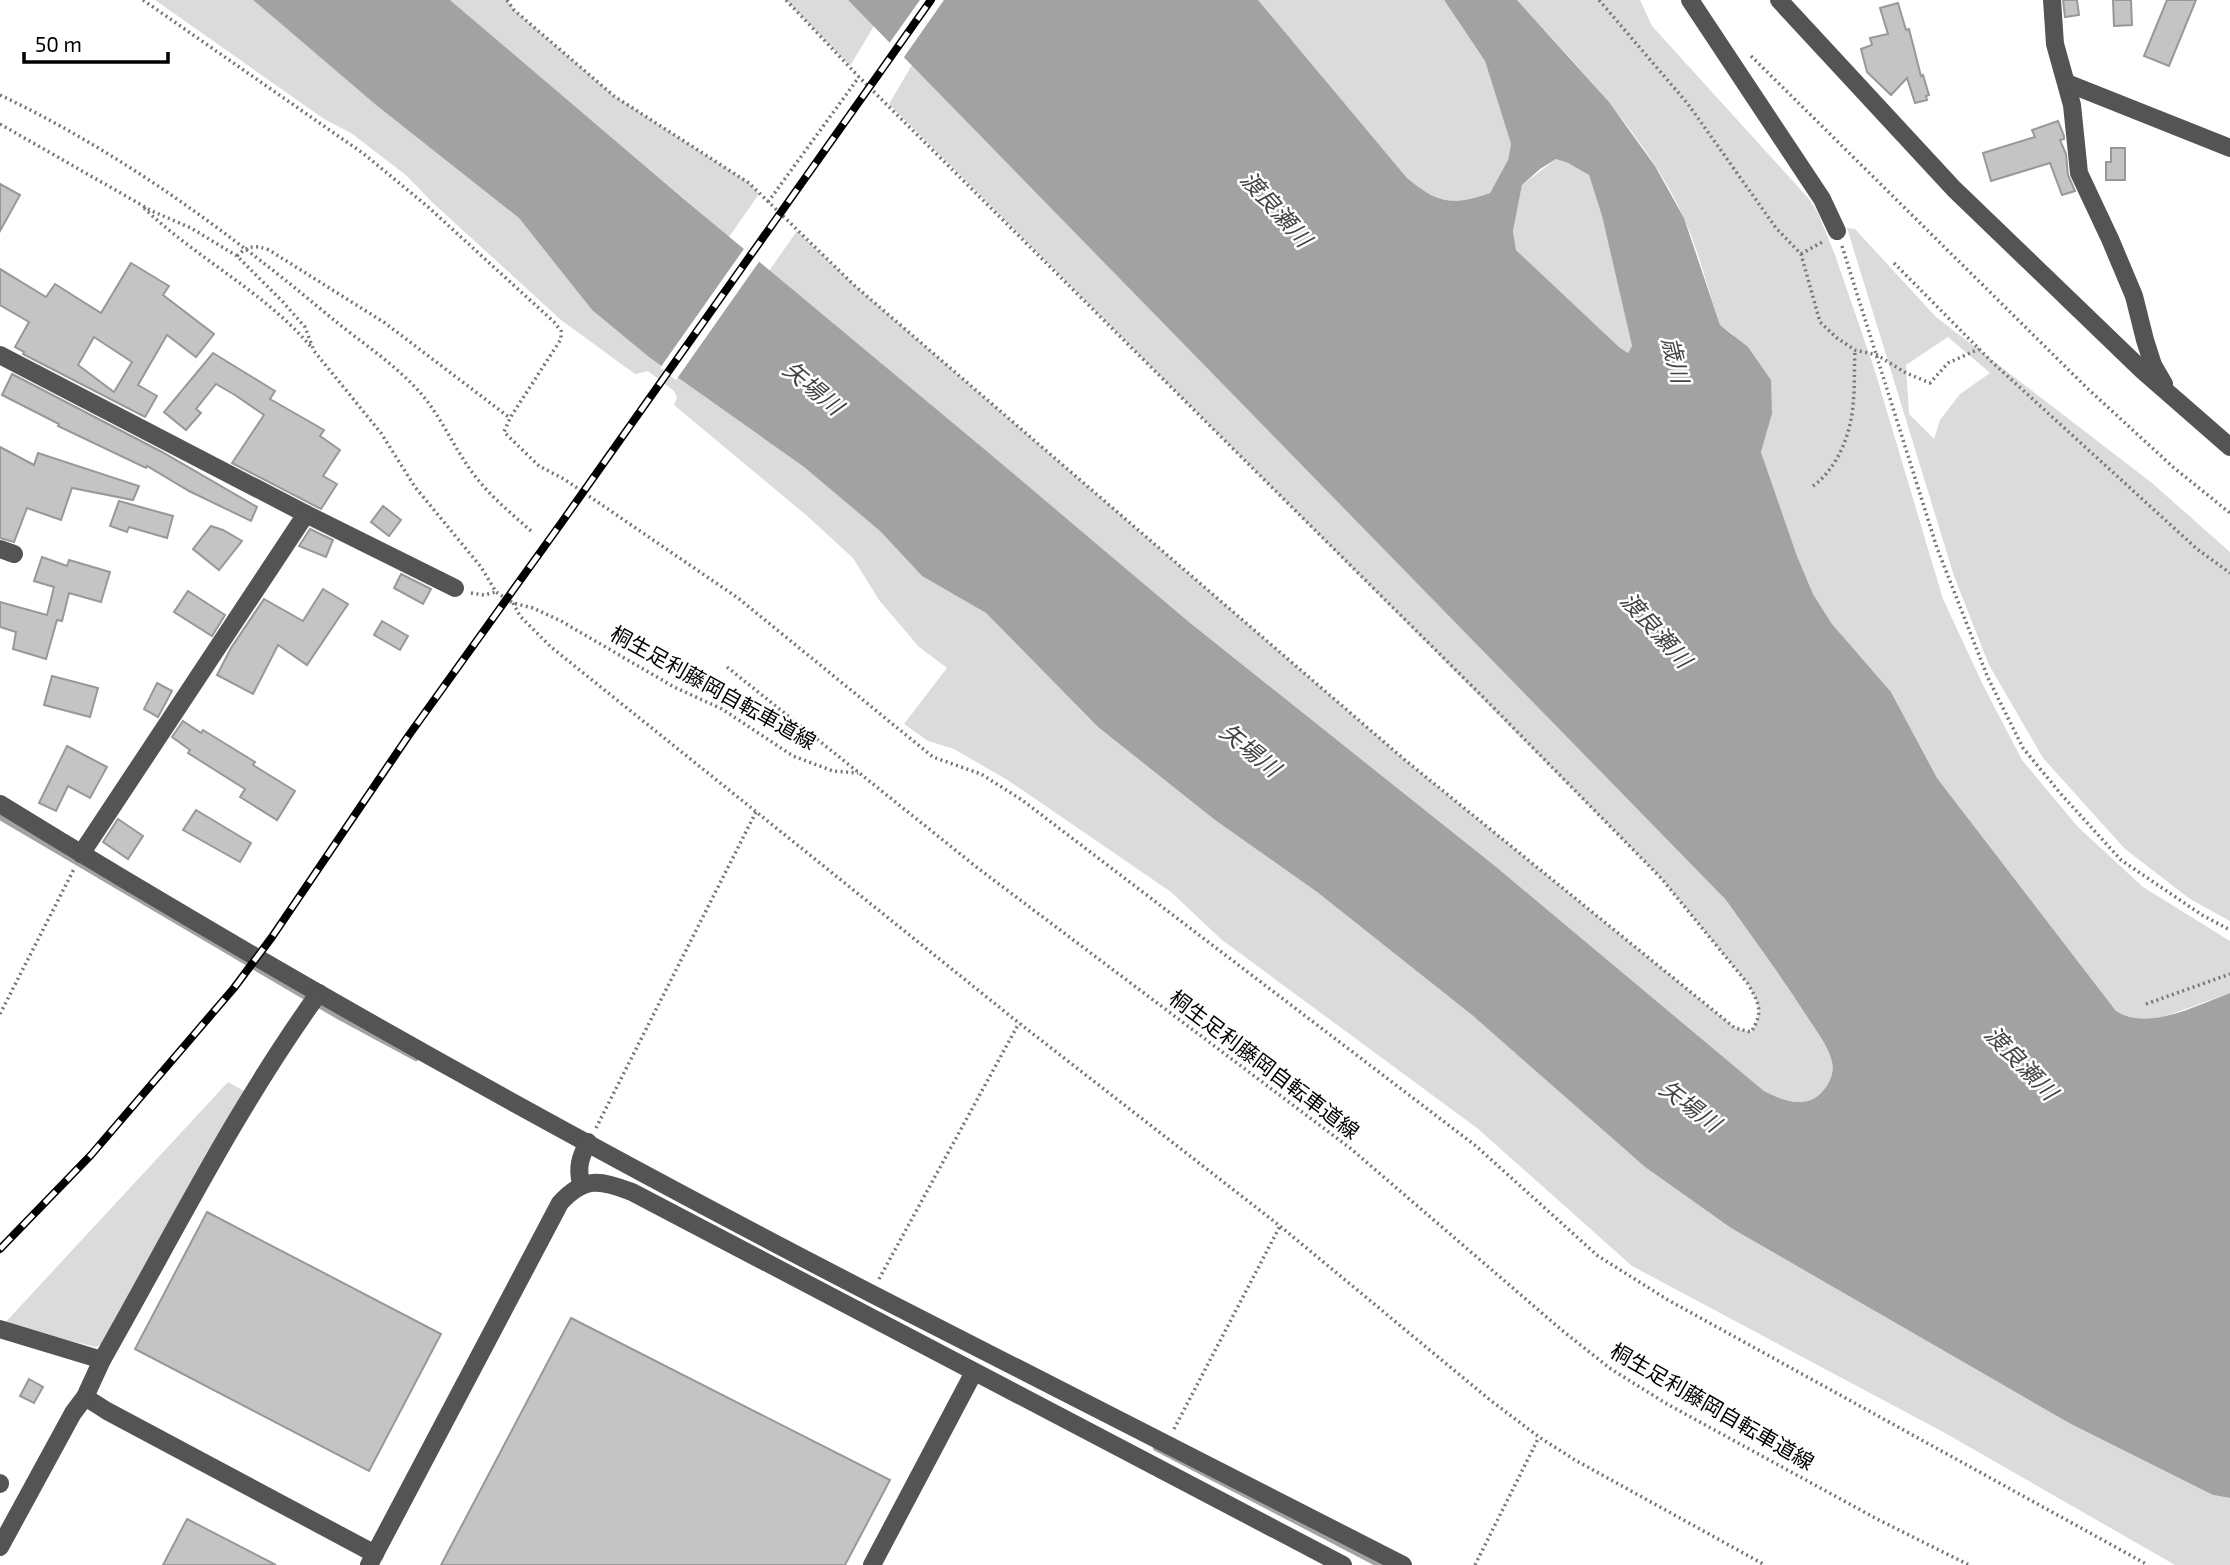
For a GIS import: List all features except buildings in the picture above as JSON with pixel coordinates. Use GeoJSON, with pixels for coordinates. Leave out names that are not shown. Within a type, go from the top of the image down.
{"type":"FeatureCollection","features":[{"type":"Feature","properties":{"kind":"street"},"geometry":{"type":"LineString","coordinates":[[1690,0],[1822,199],[1837,231]]}},
{"type":"Feature","properties":{"kind":"street"},"geometry":{"type":"LineString","coordinates":[[1779,0],[1954,189],[2173,399],[2230,447]]}},
{"type":"Feature","properties":{"kind":"street"},"geometry":{"type":"LineString","coordinates":[[2052,0],[2055,44],[2072,105],[2079,173],[2134,296],[2153,365],[2173,399]]}},
{"type":"Feature","properties":{"kind":"street"},"geometry":{"type":"LineString","coordinates":[[2067,83],[2230,148]]}},
{"type":"Feature","properties":{"kind":"street"},"geometry":{"type":"LineString","coordinates":[[0,356],[455,588]]}},
{"type":"Feature","properties":{"kind":"street"},"geometry":{"type":"LineString","coordinates":[[81,854],[306,514]]}},
{"type":"Feature","properties":{"kind":"street"},"geometry":{"type":"LineString","coordinates":[[0,804],[319,993],[588,1142],[872,1293],[1403,1565]]}},
{"type":"Feature","properties":{"kind":"street"},"geometry":{"type":"LineString","coordinates":[[0,1547],[244,1106],[319,993]]}},
{"type":"Feature","properties":{"kind":"street"},"geometry":{"type":"LineString","coordinates":[[581,1184],[579,1161],[588,1142]]}},
{"type":"Feature","properties":{"kind":"street"},"geometry":{"type":"LineString","coordinates":[[85,1397],[372,1560],[560,1203],[581,1184],[598,1183],[632,1192],[1343,1565]]}},
{"type":"Feature","properties":{"kind":"street"},"geometry":{"type":"LineString","coordinates":[[0,1329],[102,1360]]}},
{"type":"Feature","properties":{"kind":"street"},"geometry":{"type":"LineString","coordinates":[[872,1565],[974,1372]]}},
{"type":"Feature","properties":{"kind":"path"},"geometry":{"type":"LineString","coordinates":[[143,0],[365,155],[427,206],[555,322],[561,331],[561,339],[510,418],[504,432],[539,466],[564,479],[737,598],[933,757],[981,774],[1022,800],[1476,1146],[1598,1256],[1668,1300],[2148,1565]]}},
{"type":"Feature","properties":{"kind":"path"},"geometry":{"type":"LineString","coordinates":[[507,0],[514,10],[614,96],[749,183],[854,285],[1405,760],[1735,1028],[1751,1032],[1759,1020],[1759,1003],[1748,984],[1661,878],[859,77],[786,0]]}},
{"type":"Feature","properties":{"kind":"path"},"geometry":{"type":"LineString","coordinates":[[1599,0],[1688,104],[1776,228],[1801,254],[1820,322],[1837,338],[1855,349],[1877,355],[1930,383],[1948,363],[1979,349]]}},
{"type":"Feature","properties":{"kind":"path"},"geometry":{"type":"LineString","coordinates":[[1742,47],[2087,388],[2174,467],[2230,513]]}},
{"type":"Feature","properties":{"kind":"path"},"geometry":{"type":"LineString","coordinates":[[768,202],[859,77]]}},
{"type":"Feature","properties":{"kind":"path"},"geometry":{"type":"LineString","coordinates":[[0,95],[139,174],[246,247],[423,396],[474,475],[531,531]]}},
{"type":"Feature","properties":{"kind":"path"},"geometry":{"type":"LineString","coordinates":[[0,124],[137,202],[191,228],[237,257],[284,302],[305,327],[314,351]]}},
{"type":"Feature","properties":{"kind":"path"},"geometry":{"type":"LineString","coordinates":[[137,202],[158,222],[285,319],[381,433],[415,487],[481,567],[496,592],[513,603],[520,616],[551,647],[1019,1023],[1280,1226],[1490,1400],[1575,1460],[1765,1565]]}},
{"type":"Feature","properties":{"kind":"path"},"geometry":{"type":"LineString","coordinates":[[1801,254],[1837,231],[1945,570],[1987,678],[2023,748],[2121,860],[2202,915],[2230,930]]}},
{"type":"Feature","properties":{"kind":"path"},"geometry":{"type":"LineString","coordinates":[[237,257],[246,247],[257,245],[270,250],[385,323],[510,418]]}},
{"type":"Feature","properties":{"kind":"path"},"geometry":{"type":"LineString","coordinates":[[1894,262],[1979,349],[2197,549],[2230,573]]}},
{"type":"Feature","properties":{"kind":"path"},"geometry":{"type":"LineString","coordinates":[[1812,486],[1830,471],[1850,423],[1854,403],[1855,349]]}},
{"type":"Feature","properties":{"kind":"path"},"geometry":{"type":"LineString","coordinates":[[455,588],[484,595],[496,592]]}},
{"type":"Feature","properties":{"kind":"path","name":"桐生足利藤岡自転車道線"},"geometry":{"type":"LineString","coordinates":[[513,603],[533,608],[590,637],[674,688],[722,709],[793,756],[833,771],[860,773],[979,869],[1350,1148],[1564,1332],[1611,1369],[1667,1404],[1877,1519],[1969,1565]]}},
{"type":"Feature","properties":{"kind":"path"},"geometry":{"type":"LineString","coordinates":[[727,667],[860,773]]}},
{"type":"Feature","properties":{"kind":"path"},"geometry":{"type":"LineString","coordinates":[[588,1142],[756,812]]}},
{"type":"Feature","properties":{"kind":"path"},"geometry":{"type":"LineString","coordinates":[[0,1014],[81,854]]}},
{"type":"Feature","properties":{"kind":"path"},"geometry":{"type":"LineString","coordinates":[[2146,1004],[2230,974]]}},
{"type":"Feature","properties":{"kind":"path"},"geometry":{"type":"LineString","coordinates":[[872,1293],[1019,1023]]}},
{"type":"Feature","properties":{"kind":"path"},"geometry":{"type":"LineString","coordinates":[[1166,1443],[1280,1226]]}},
{"type":"Feature","properties":{"kind":"path"},"geometry":{"type":"LineString","coordinates":[[1475,1565],[1539,1437]]}},
{"type":"Feature","properties":{"kind":"shaded area"},"geometry":{"type":"Polygon","coordinates":[[[155,0],[253,0],[376,105],[519,218],[592,310],[650,357],[804,467],[880,531],[922,576],[986,613],[1098,727],[1215,820],[1317,892],[1472,1015],[1645,1167],[1731,1228],[2069,1423],[2213,1495],[2230,1498],[2230,1565],[2175,1565],[1945,1433],[1632,1266],[1477,1128],[1222,940],[1171,892],[1009,781],[954,749],[928,741],[904,724],[947,668],[919,647],[879,600],[853,558],[806,515],[674,405],[677,398],[674,391],[648,371],[635,374],[561,320],[407,176],[351,133],[324,119],[155,0]]]}},
{"type":"Feature","properties":{"kind":"shaded area"},"geometry":{"type":"Polygon","coordinates":[[[450,0],[507,0],[514,10],[614,96],[749,183],[759,194],[729,237],[450,0]]]}},
{"type":"Feature","properties":{"kind":"shaded area"},"geometry":{"type":"Polygon","coordinates":[[[786,0],[848,0],[874,26],[850,66],[786,0]]]}},
{"type":"Feature","properties":{"kind":"shaded area"},"geometry":{"type":"Polygon","coordinates":[[[1258,0],[1444,0],[1485,61],[1511,144],[1508,160],[1490,193],[1466,200],[1446,200],[1428,193],[1407,178],[1258,0]]]}},
{"type":"Feature","properties":{"kind":"shaded area"},"geometry":{"type":"Polygon","coordinates":[[[1517,0],[1640,0],[1652,26],[1810,200],[1835,255],[1874,368],[1943,599],[2022,760],[2078,827],[2143,887],[2230,941],[2230,993],[2158,1019],[2128,1019],[2116,1011],[1937,778],[1891,692],[1832,624],[1813,594],[1761,452],[1772,414],[1733,334],[1720,325],[1689,231],[1669,188],[1609,103],[1517,0]]]}},
{"type":"Feature","properties":{"kind":"shaded area"},"geometry":{"type":"Polygon","coordinates":[[[912,65],[1726,900],[1828,1049],[1832,1076],[1819,1095],[1798,1102],[1764,1091],[1495,866],[1189,622],[769,271],[797,231],[854,285],[1405,760],[1735,1028],[1751,1032],[1759,1013],[1748,984],[1661,878],[889,104],[912,65]]]}},
{"type":"Feature","properties":{"kind":"shaded area"},"geometry":{"type":"Polygon","coordinates":[[[1556,159],[1589,175],[1602,216],[1632,346],[1628,353],[1516,250],[1513,231],[1522,185],[1556,159]]]}},
{"type":"Feature","properties":{"kind":"shaded area"},"geometry":{"type":"Polygon","coordinates":[[[1847,228],[1855,229],[1936,317],[2152,483],[2230,552],[2230,921],[2190,899],[2125,849],[2043,758],[1989,665],[1954,576],[1847,228]],[[1948,337],[1906,365],[1909,414],[1934,439],[1940,420],[1960,394],[1990,373],[1948,337]]]}},
{"type":"Feature","properties":{"kind":"shaded area"},"geometry":{"type":"Polygon","coordinates":[[[228,1082],[244,1091],[106,1341],[96,1347],[3,1325],[228,1082]]]}},
{"type":"Feature","properties":{"kind":"water"},"geometry":{"type":"Polygon","coordinates":[[[253,0],[450,0],[1189,622],[1495,866],[1764,1091],[1784,1099],[1805,1101],[1819,1095],[1828,1084],[1832,1076],[1830,1056],[1821,1037],[1726,900],[848,0],[1258,0],[1407,178],[1437,198],[1456,201],[1490,193],[1508,160],[1511,144],[1485,61],[1444,0],[1517,0],[1609,102],[1655,166],[1684,218],[1720,325],[1748,347],[1771,380],[1772,414],[1761,452],[1813,594],[1832,624],[1891,692],[1937,778],[2116,1011],[2129,1017],[2157,1018],[2188,1010],[2230,993],[2230,1498],[2213,1495],[2069,1423],[1731,1228],[1645,1167],[1472,1015],[1317,892],[1215,820],[1098,727],[986,613],[922,576],[880,531],[804,467],[649,357],[592,310],[519,218],[376,105],[253,0]],[[1556,159],[1522,185],[1513,231],[1516,250],[1628,353],[1632,346],[1602,216],[1589,175],[1556,159]]]}},
{"type":"Feature","properties":{"kind":"pier"},"geometry":{"type":"Polygon","coordinates":[[[920,0],[944,0],[902,60],[888,45],[920,0]]]}},
{"type":"Feature","properties":{"kind":"pier"},"geometry":{"type":"Polygon","coordinates":[[[746,246],[761,259],[676,380],[660,368],[746,246]]]}},
{"type":"Feature","properties":{"kind":"waterway"},"geometry":{"type":"LineString","coordinates":[[0,817],[336,1015],[416,1058]]}},
{"type":"Feature","properties":{"kind":"waterway"},"geometry":{"type":"LineString","coordinates":[[1156,1448],[1380,1565]]}},
{"type":"Feature","properties":{"kind":"railway"},"geometry":{"type":"LineString","coordinates":[[0,1249],[91,1155],[234,988],[272,937],[409,735],[931,0]]}},
{"type":"Feature","properties":{"kind":"water label","name":"渡良瀬川"},"geometry":{"type":"Point","coordinates":[1276,209]}},
{"type":"Feature","properties":{"kind":"water label","name":"歳川"},"geometry":{"type":"Point","coordinates":[1675,360]}},
{"type":"Feature","properties":{"kind":"water label","name":"矢場川"},"geometry":{"type":"Point","coordinates":[813,388]}},
{"type":"Feature","properties":{"kind":"water label","name":"渡良瀬川"},"geometry":{"type":"Point","coordinates":[1656,630]}},
{"type":"Feature","properties":{"kind":"water label","name":"矢場川"},"geometry":{"type":"Point","coordinates":[1250,750]}},
{"type":"Feature","properties":{"kind":"water label","name":"渡良瀬川"},"geometry":{"type":"Point","coordinates":[2021,1063]}},
{"type":"Feature","properties":{"kind":"water label","name":"矢場川"},"geometry":{"type":"Point","coordinates":[1690,1106]}}]}
